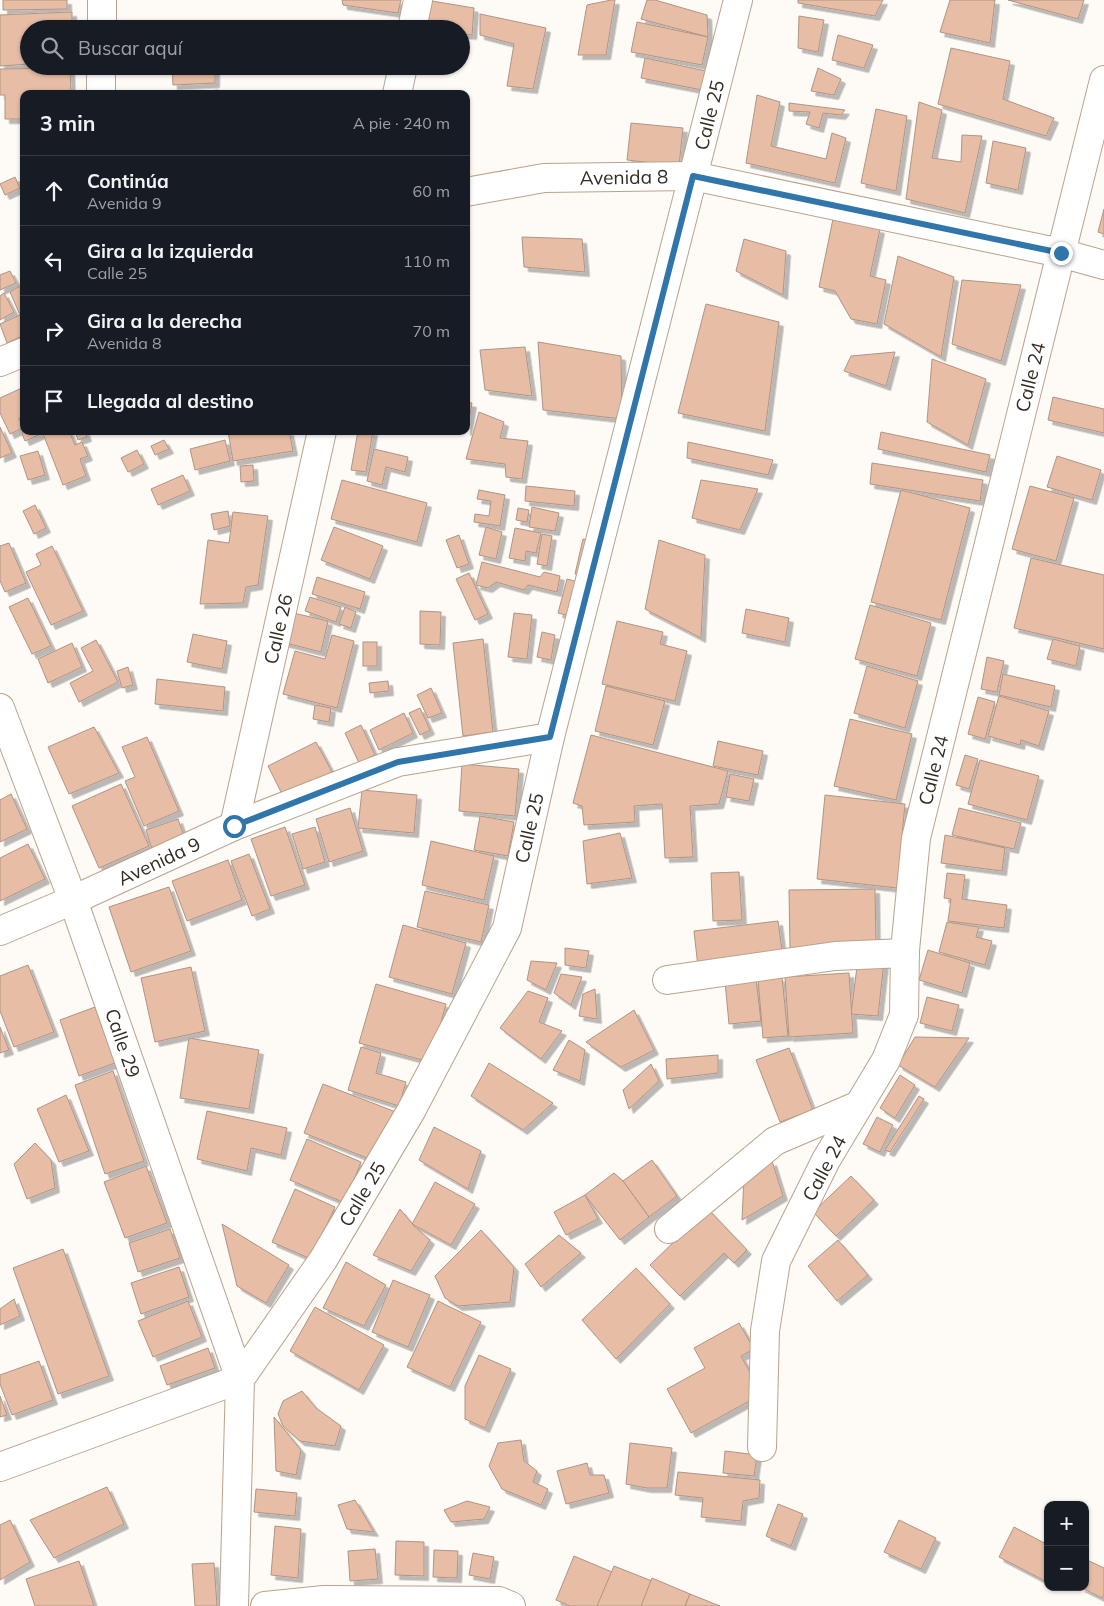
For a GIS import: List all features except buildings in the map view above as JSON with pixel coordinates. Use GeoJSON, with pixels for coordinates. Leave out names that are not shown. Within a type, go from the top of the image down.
{"type":"FeatureCollection","features":[{"type":"Feature","properties":{"kind":"street"},"geometry":{"type":"LineString","coordinates":[[102,0],[102,20]]}},
{"type":"Feature","properties":{"kind":"street"},"geometry":{"type":"LineString","coordinates":[[414,20],[418,0]]}},
{"type":"Feature","properties":{"kind":"street","name":"Calle 25"},"geometry":{"type":"LineString","coordinates":[[240,1380],[323,1260],[411,1111],[507,928],[550,737],[738,0]]}},
{"type":"Feature","properties":{"kind":"street"},"geometry":{"type":"LineString","coordinates":[[101,75],[101,90]]}},
{"type":"Feature","properties":{"kind":"street"},"geometry":{"type":"LineString","coordinates":[[398,90],[401,75]]}},
{"type":"Feature","properties":{"kind":"street","name":"Calle 24"},"geometry":{"type":"LineString","coordinates":[[762,1447],[765,1331],[776,1261],[826,1160],[886,1060],[904,1015],[905,953],[916,838],[1104,80]]}},
{"type":"Feature","properties":{"kind":"street","name":"Avenida 8"},"geometry":{"type":"LineString","coordinates":[[470,191],[544,178],[693,176],[1061,253],[1104,265]]}},
{"type":"Feature","properties":{"kind":"street"},"geometry":{"type":"LineString","coordinates":[[0,362],[20,354]]}},
{"type":"Feature","properties":{"kind":"street","name":"Calle 26"},"geometry":{"type":"LineString","coordinates":[[234,826],[321,435]]}},
{"type":"Feature","properties":{"kind":"street","name":"Calle 29"},"geometry":{"type":"LineString","coordinates":[[0,708],[73,900],[240,1380]]}},
{"type":"Feature","properties":{"kind":"street","name":"Avenida 9"},"geometry":{"type":"LineString","coordinates":[[0,931],[73,900],[234,826],[398,762],[550,737]]}},
{"type":"Feature","properties":{"kind":"street"},"geometry":{"type":"LineString","coordinates":[[667,980],[835,956],[905,953]]}},
{"type":"Feature","properties":{"kind":"street"},"geometry":{"type":"LineString","coordinates":[[669,1229],[775,1141],[859,1105]]}},
{"type":"Feature","properties":{"kind":"street"},"geometry":{"type":"LineString","coordinates":[[0,1467],[240,1380],[234,1606]]}},
{"type":"Feature","properties":{"kind":"street"},"geometry":{"type":"LineString","coordinates":[[265,1606],[324,1600],[499,1601],[511,1606]]}},
{"type":"Feature","properties":{"kind":"route"},"geometry":{"type":"LineString","coordinates":[[234,826],[398,762],[550,737],[693,176],[1061,253]]}}]}
